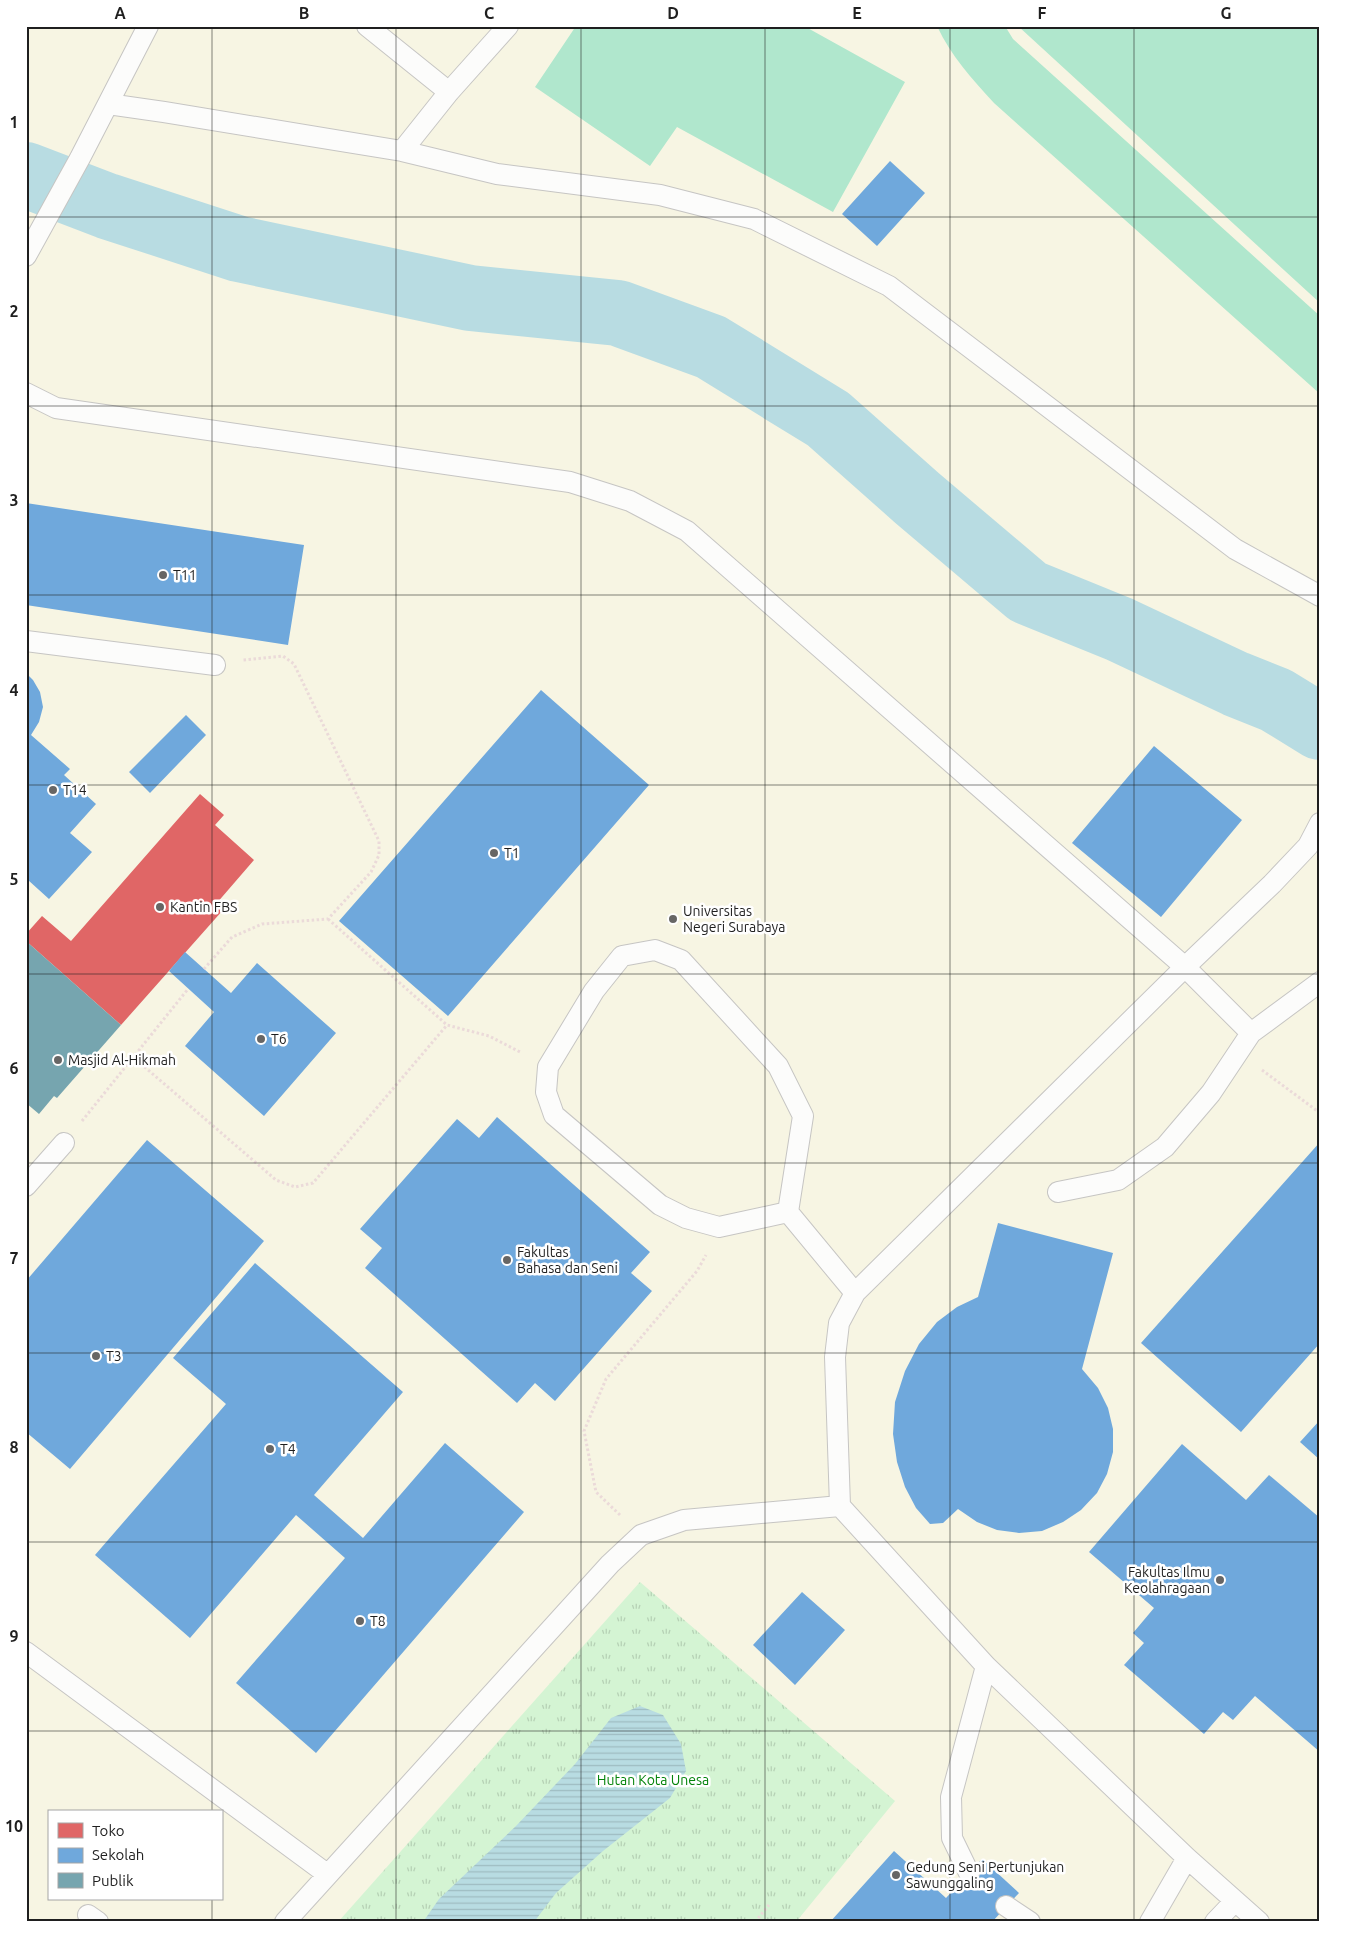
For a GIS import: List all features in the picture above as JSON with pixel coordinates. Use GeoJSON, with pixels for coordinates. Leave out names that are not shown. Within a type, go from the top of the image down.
{"type":"FeatureCollection","features":[{"type":"Feature","properties":{"kind":"lane"},"geometry":{"type":"LineString","coordinates":[[26,256],[80,158],[148,26]]}},
{"type":"Feature","properties":{"kind":"lane"},"geometry":{"type":"LineString","coordinates":[[366,26],[449,92]]}},
{"type":"Feature","properties":{"kind":"lane"},"geometry":{"type":"LineString","coordinates":[[402,151],[449,92],[508,26]]}},
{"type":"Feature","properties":{"kind":"lane"},"geometry":{"type":"LineString","coordinates":[[108,104],[402,151],[497,174],[660,194],[754,219],[889,286],[1235,549],[1320,596]]}},
{"type":"Feature","properties":{"kind":"lane"},"geometry":{"type":"LineString","coordinates":[[26,393],[56,408],[570,482],[630,501],[687,531],[1185,967],[1251,1033]]}},
{"type":"Feature","properties":{"kind":"lane"},"geometry":{"type":"LineString","coordinates":[[26,641],[215,665]]}},
{"type":"Feature","properties":{"kind":"lane"},"geometry":{"type":"LineString","coordinates":[[1259,1922],[1187,1858],[986,1666],[840,1506],[835,1357],[839,1323],[855,1293],[1185,967],[1272,884],[1308,846],[1320,823]]}},
{"type":"Feature","properties":{"kind":"lane"},"geometry":{"type":"LineString","coordinates":[[788,1212],[719,1227],[686,1218],[660,1205],[554,1115],[546,1092],[548,1067],[594,992],[622,956],[655,950],[681,960],[778,1066],[802,1116],[788,1212],[855,1293]]}},
{"type":"Feature","properties":{"kind":"lane"},"geometry":{"type":"LineString","coordinates":[[1058,1192],[1118,1180],[1164,1147],[1210,1093],[1251,1033],[1320,982]]}},
{"type":"Feature","properties":{"kind":"lane"},"geometry":{"type":"LineString","coordinates":[[26,1186],[64,1142]]}},
{"type":"Feature","properties":{"kind":"lane"},"geometry":{"type":"LineString","coordinates":[[285,1922],[610,1564],[641,1535],[684,1520],[840,1506]]}},
{"type":"Feature","properties":{"kind":"lane"},"geometry":{"type":"LineString","coordinates":[[26,1652],[327,1874]]}},
{"type":"Feature","properties":{"kind":"lane"},"geometry":{"type":"LineString","coordinates":[[969,1873],[952,1838],[951,1797],[986,1666]]}},
{"type":"Feature","properties":{"kind":"lane"},"geometry":{"type":"LineString","coordinates":[[1150,1922],[1187,1858]]}},
{"type":"Feature","properties":{"kind":"lane"},"geometry":{"type":"LineString","coordinates":[[1215,1922],[1235,1901]]}},
{"type":"Feature","properties":{"kind":"lane"},"geometry":{"type":"LineString","coordinates":[[1006,1906],[1030,1922]]}},
{"type":"Feature","properties":{"kind":"path"},"geometry":{"type":"LineString","coordinates":[[204,969],[232,937],[262,924],[328,919],[371,872],[380,855],[379,841],[294,664],[284,656],[272,656],[215,665]]}},
{"type":"Feature","properties":{"kind":"path"},"geometry":{"type":"LineString","coordinates":[[328,919],[448,1025],[489,1036],[548,1067]]}},
{"type":"Feature","properties":{"kind":"path"},"geometry":{"type":"LineString","coordinates":[[64,1142],[188,989]]}},
{"type":"Feature","properties":{"kind":"path"},"geometry":{"type":"LineString","coordinates":[[133,1057],[276,1180],[295,1187],[313,1183],[448,1025]]}},
{"type":"Feature","properties":{"kind":"path"},"geometry":{"type":"LineString","coordinates":[[1238,1052],[1320,1113]]}},
{"type":"Feature","properties":{"kind":"path"},"geometry":{"type":"LineString","coordinates":[[641,1535],[596,1492],[584,1432],[606,1380],[697,1271],[719,1227]]}},
{"type":"Feature","properties":{"kind":"path"},"geometry":{"type":"LineString","coordinates":[[755,1922],[769,1905]]}},
{"type":"Feature","properties":{"kind":"shaded area","name":"Universitas Negeri Surabaya"},"geometry":{"type":"Polygon","coordinates":[[[26,26],[1320,26],[1320,1922],[26,1922],[26,26]]]}},
{"type":"Feature","properties":{"kind":"green space"},"geometry":{"type":"Polygon","coordinates":[[[576,26],[804,26],[905,82],[833,212],[677,127],[650,166],[535,87],[576,26]]]}},
{"type":"Feature","properties":{"kind":"green space"},"geometry":{"type":"Polygon","coordinates":[[[937,26],[1005,26],[1013,39],[1320,316],[1320,394],[994,103],[955,57],[937,26]]]}},
{"type":"Feature","properties":{"kind":"green space"},"geometry":{"type":"Polygon","coordinates":[[[1018,26],[1320,26],[1320,303],[1018,26]]]}},
{"type":"Feature","properties":{"kind":"green space","name":"Hutan Kota Unesa"},"geometry":{"type":"Polygon","coordinates":[[[640,1582],[895,1801],[796,1922],[338,1922],[640,1582]]]}},
{"type":"Feature","properties":{"kind":"water"},"geometry":{"type":"Polygon","coordinates":[[[640,1706],[663,1715],[681,1744],[686,1771],[670,1798],[603,1851],[556,1893],[534,1922],[423,1922],[439,1899],[516,1826],[575,1764],[611,1718],[640,1706]]]}},
{"type":"Feature","properties":{"kind":"building: Toko","name":"Kantin FBS"},"geometry":{"type":"Polygon","coordinates":[[[200,794],[224,815],[215,825],[254,860],[216,904],[223,910],[121,1025],[26,941],[26,934],[42,916],[71,941],[200,794]]]}},
{"type":"Feature","properties":{"kind":"building: Sekolah"},"geometry":{"type":"Polygon","coordinates":[[[890,161],[925,193],[877,246],[842,214],[890,161]]]}},
{"type":"Feature","properties":{"kind":"building: Sekolah","name":"T11"},"geometry":{"type":"Polygon","coordinates":[[[26,503],[304,545],[288,645],[26,605],[26,503]]]}},
{"type":"Feature","properties":{"kind":"building: Sekolah","name":"T14"},"geometry":{"type":"Polygon","coordinates":[[[26,673],[40,692],[43,707],[39,722],[31,735],[70,769],[64,775],[96,804],[70,833],[92,852],[49,899],[28,880],[26,882],[26,673]]]}},
{"type":"Feature","properties":{"kind":"building: Sekolah","name":"T1"},"geometry":{"type":"Polygon","coordinates":[[[541,690],[649,785],[448,1016],[339,921],[541,690]]]}},
{"type":"Feature","properties":{"kind":"building: Sekolah"},"geometry":{"type":"Polygon","coordinates":[[[186,715],[206,735],[150,793],[129,772],[186,715]]]}},
{"type":"Feature","properties":{"kind":"building: Sekolah"},"geometry":{"type":"Polygon","coordinates":[[[1154,746],[1242,820],[1161,917],[1072,843],[1154,746]]]}},
{"type":"Feature","properties":{"kind":"building: Sekolah","name":"T6"},"geometry":{"type":"Polygon","coordinates":[[[185,952],[231,993],[257,963],[336,1033],[264,1116],[185,1046],[214,1012],[169,971],[185,952]]]}},
{"type":"Feature","properties":{"kind":"building: Sekolah","name":"Fakultas Bahasa dan Seni"},"geometry":{"type":"Polygon","coordinates":[[[497,1117],[650,1252],[631,1273],[652,1291],[555,1401],[535,1383],[517,1403],[365,1268],[382,1248],[360,1229],[457,1119],[479,1138],[497,1117]]]}},
{"type":"Feature","properties":{"kind":"building: Sekolah","name":"T3"},"geometry":{"type":"Polygon","coordinates":[[[147,1140],[264,1241],[70,1469],[26,1432],[26,1281],[147,1140]]]}},
{"type":"Feature","properties":{"kind":"building: Sekolah"},"geometry":{"type":"Polygon","coordinates":[[[1320,1142],[1320,1343],[1241,1432],[1141,1343],[1320,1142]]]}},
{"type":"Feature","properties":{"kind":"building: Sekolah"},"geometry":{"type":"Polygon","coordinates":[[[998,1223],[1113,1253],[1082,1369],[1098,1388],[1108,1408],[1113,1429],[1113,1452],[1107,1474],[1097,1493],[1081,1510],[1063,1522],[1042,1531],[1019,1533],[997,1530],[977,1522],[958,1509],[943,1523],[930,1524],[916,1508],[905,1487],[897,1462],[893,1434],[895,1402],[905,1371],[919,1344],[937,1322],[957,1307],[978,1297],[998,1223]]]}},
{"type":"Feature","properties":{"kind":"building: Sekolah"},"geometry":{"type":"Polygon","coordinates":[[[255,1263],[403,1392],[314,1495],[363,1538],[445,1443],[524,1512],[316,1753],[236,1683],[345,1558],[296,1515],[190,1638],[95,1555],[226,1404],[173,1358],[255,1263]]]}},
{"type":"Feature","properties":{"kind":"building: Sekolah"},"geometry":{"type":"Polygon","coordinates":[[[1320,1420],[1320,1460],[1300,1442],[1320,1420]]]}},
{"type":"Feature","properties":{"kind":"building: Sekolah","name":"Fakultas Ilmu Keolahragaan"},"geometry":{"type":"Polygon","coordinates":[[[1182,1444],[1246,1500],[1269,1475],[1320,1518],[1320,1752],[1255,1696],[1233,1720],[1223,1712],[1204,1734],[1124,1665],[1144,1643],[1133,1633],[1154,1608],[1089,1552],[1182,1444]]]}},
{"type":"Feature","properties":{"kind":"building: Sekolah"},"geometry":{"type":"Polygon","coordinates":[[[802,1592],[845,1630],[795,1685],[753,1645],[802,1592]]]}},
{"type":"Feature","properties":{"kind":"building: Sekolah","name":"Gedung Seni Pertunjukan Sawunggaling"},"geometry":{"type":"Polygon","coordinates":[[[894,1851],[946,1898],[982,1859],[1019,1893],[992,1922],[830,1922],[894,1851]]]}},
{"type":"Feature","properties":{"kind":"building: Publik","name":"Masjid Al-Hikmah"},"geometry":{"type":"Polygon","coordinates":[[[26,941],[121,1025],[57,1098],[54,1096],[39,1114],[26,1103],[26,941]]]}},
{"type":"Feature","properties":{"kind":"waterway"},"geometry":{"type":"LineString","coordinates":[[26,175],[107,206],[239,249],[470,298],[618,313],[711,347],[828,419],[917,498],[1028,592],[1119,629],[1236,684],[1276,700],[1320,727]]}},
{"type":"Feature","properties":{"kind":"place","name":"T11"},"geometry":{"type":"Point","coordinates":[163,575]}},
{"type":"Feature","properties":{"kind":"place","name":"T14"},"geometry":{"type":"Point","coordinates":[53,790]}},
{"type":"Feature","properties":{"kind":"place","name":"T1"},"geometry":{"type":"Point","coordinates":[494,853]}},
{"type":"Feature","properties":{"kind":"place","name":"Kantin FBS"},"geometry":{"type":"Point","coordinates":[160,907]}},
{"type":"Feature","properties":{"kind":"place","name":"Universitas Negeri Surabaya"},"geometry":{"type":"Point","coordinates":[673,919]}},
{"type":"Feature","properties":{"kind":"place","name":"T6"},"geometry":{"type":"Point","coordinates":[261,1039]}},
{"type":"Feature","properties":{"kind":"place","name":"Masjid Al-Hikmah"},"geometry":{"type":"Point","coordinates":[58,1060]}},
{"type":"Feature","properties":{"kind":"place","name":"Fakultas Bahasa dan Seni"},"geometry":{"type":"Point","coordinates":[507,1260]}},
{"type":"Feature","properties":{"kind":"place","name":"T3"},"geometry":{"type":"Point","coordinates":[96,1356]}},
{"type":"Feature","properties":{"kind":"place","name":"T4"},"geometry":{"type":"Point","coordinates":[270,1449]}},
{"type":"Feature","properties":{"kind":"place","name":"Fakultas Ilmu Keolahragaan"},"geometry":{"type":"Point","coordinates":[1220,1580]}},
{"type":"Feature","properties":{"kind":"place","name":"T8"},"geometry":{"type":"Point","coordinates":[360,1621]}},
{"type":"Feature","properties":{"kind":"place","name":"Gedung Seni Pertunjukan Sawunggaling"},"geometry":{"type":"Point","coordinates":[896,1875]}}]}
